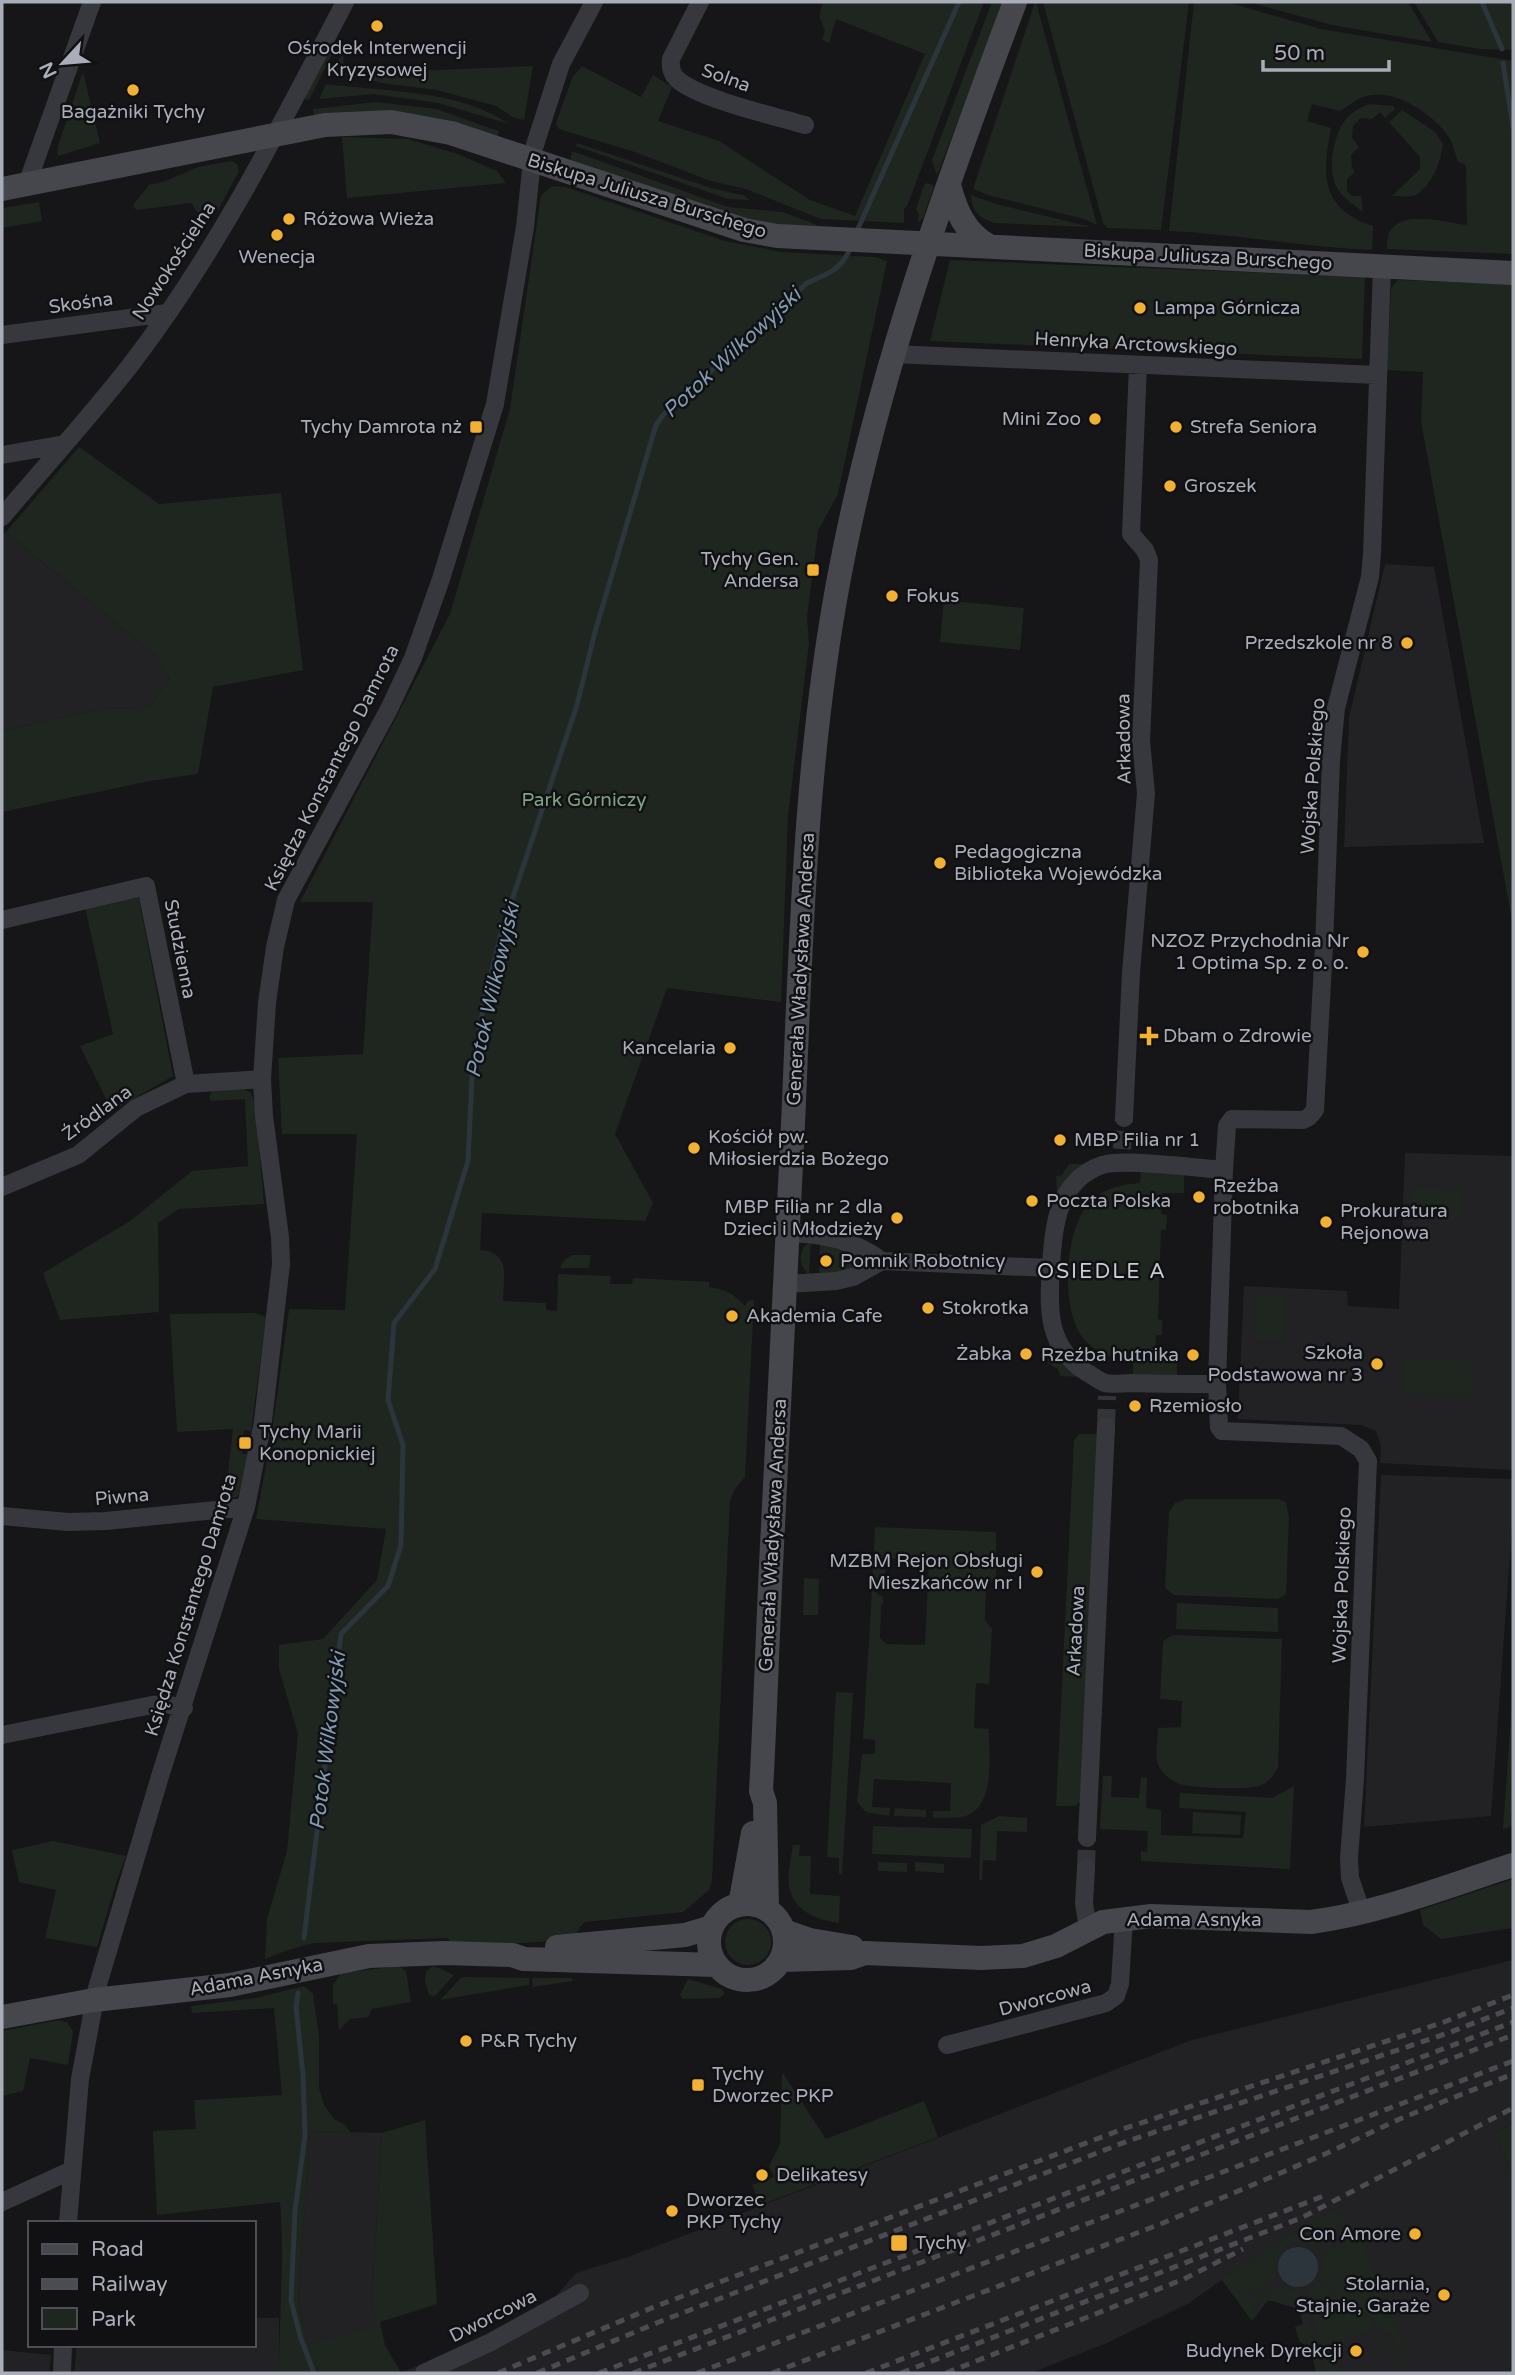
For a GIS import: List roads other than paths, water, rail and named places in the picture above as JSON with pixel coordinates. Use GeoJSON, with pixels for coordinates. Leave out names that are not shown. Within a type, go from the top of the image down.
{"type":"FeatureCollection","features":[{"type":"Feature","properties":{"kind":"street"},"geometry":{"type":"LineString","coordinates":[[27,184],[92,2]]}},
{"type":"Feature","properties":{"kind":"street","name":"Nowokościelna"},"geometry":{"type":"LineString","coordinates":[[2,517],[132,363],[167,313],[276,135],[345,2]]}},
{"type":"Feature","properties":{"kind":"street","name":"Księdza Konstantego Damrota"},"geometry":{"type":"LineString","coordinates":[[68,2221],[80,2079],[94,2000],[161,1773],[184,1708],[246,1507],[263,1421],[281,1264],[262,1079],[270,981],[286,900],[389,709],[413,658],[441,579],[495,404],[525,227],[531,161],[551,89],[561,64],[594,2]]}},
{"type":"Feature","properties":{"kind":"street","name":"Solna"},"geometry":{"type":"LineString","coordinates":[[700,2],[671,59],[670,66],[677,78],[699,92],[805,125]]}},
{"type":"Feature","properties":{"kind":"street","name":"Generała Władysława Andersa"},"geometry":{"type":"LineString","coordinates":[[740,1905],[761,1791],[809,807],[826,662],[839,577],[876,412],[974,111],[1015,2]]}},
{"type":"Feature","properties":{"kind":"street","name":"Biskupa Juliusza Burschego"},"geometry":{"type":"LineString","coordinates":[[2,189],[349,122],[400,123],[451,133],[744,230],[777,236],[1505,272]]}},
{"type":"Feature","properties":{"kind":"street"},"geometry":{"type":"LineString","coordinates":[[949,185],[962,221],[974,235],[989,246]]}},
{"type":"Feature","properties":{"kind":"street","name":"Wojska Polskiego"},"geometry":{"type":"LineString","coordinates":[[1224,1170],[1227,1126],[1235,1118],[1303,1119],[1315,1110],[1331,760],[1336,708],[1370,577],[1382,266]]}},
{"type":"Feature","properties":{"kind":"street","name":"Skośna"},"geometry":{"type":"LineString","coordinates":[[2,335],[167,313]]}},
{"type":"Feature","properties":{"kind":"street","name":"Henryka Arctowskiego"},"geometry":{"type":"LineString","coordinates":[[893,354],[1377,375]]}},
{"type":"Feature","properties":{"kind":"street","name":"Arkadowa"},"geometry":{"type":"LineString","coordinates":[[1124,1118],[1131,973],[1146,793],[1141,741],[1149,560],[1145,550],[1131,534],[1138,365]]}},
{"type":"Feature","properties":{"kind":"street"},"geometry":{"type":"LineString","coordinates":[[2,455],[65,444]]}},
{"type":"Feature","properties":{"kind":"street","name":"Studzienna"},"geometry":{"type":"LineString","coordinates":[[2,920],[146,886],[186,1084]]}},
{"type":"Feature","properties":{"kind":"street","name":"Źródlana"},"geometry":{"type":"LineString","coordinates":[[2,1187],[78,1155],[136,1108],[186,1084],[262,1079]]}},
{"type":"Feature","properties":{"kind":"street"},"geometry":{"type":"LineString","coordinates":[[1122,1156],[1224,1170],[1217,1384],[1107,1390],[1067,1357],[1056,1338],[1048,1306],[1052,1233],[1062,1200],[1074,1183],[1088,1172],[1122,1156]]}},
{"type":"Feature","properties":{"kind":"street"},"geometry":{"type":"LineString","coordinates":[[789,1233],[844,1240],[882,1261],[1051,1268]]}},
{"type":"Feature","properties":{"kind":"street"},"geometry":{"type":"LineString","coordinates":[[786,1284],[836,1282],[853,1277],[882,1261]]}},
{"type":"Feature","properties":{"kind":"street","name":"Wojska Polskiego"},"geometry":{"type":"LineString","coordinates":[[1217,1384],[1217,1423],[1222,1431],[1341,1436],[1361,1450],[1368,1461],[1349,1858],[1350,1878],[1362,1913]]}},
{"type":"Feature","properties":{"kind":"street","name":"Arkadowa"},"geometry":{"type":"LineString","coordinates":[[1087,1838],[1106,1427]]}},
{"type":"Feature","properties":{"kind":"street","name":"Piwna"},"geometry":{"type":"LineString","coordinates":[[2,1516],[68,1522],[106,1521],[246,1507]]}},
{"type":"Feature","properties":{"kind":"street"},"geometry":{"type":"LineString","coordinates":[[2,1735],[152,1705],[165,1704],[184,1708]]}},
{"type":"Feature","properties":{"kind":"street","name":"Generała Władysława Andersa"},"geometry":{"type":"LineString","coordinates":[[761,1791],[765,1803],[766,1909]]}},
{"type":"Feature","properties":{"kind":"street","name":"Adama Asnyka"},"geometry":{"type":"LineString","coordinates":[[774,1967],[850,1958],[865,1953],[981,1958],[1023,1956],[1056,1946],[1103,1922],[1124,1918],[1151,1916],[1311,1922],[1362,1913],[1513,1865]]}},
{"type":"Feature","properties":{"kind":"street"},"geometry":{"type":"LineString","coordinates":[[1086,1868],[1084,1903],[1088,1929]]}},
{"type":"Feature","properties":{"kind":"street"},"geometry":{"type":"LineString","coordinates":[[754,1904],[766,1909],[774,1915],[784,1931],[785,1946],[774,1967],[754,1980],[740,1980],[727,1975],[716,1965],[711,1953],[709,1940],[712,1927],[728,1909],[740,1905],[754,1904]]}},
{"type":"Feature","properties":{"kind":"street","name":"Dworcowa"},"geometry":{"type":"LineString","coordinates":[[947,2045],[1106,2003],[1116,1996],[1120,1984],[1124,1918]]}},
{"type":"Feature","properties":{"kind":"street","name":"Adama Asnyka"},"geometry":{"type":"LineString","coordinates":[[512,1955],[523,1950],[685,1935],[712,1927]]}},
{"type":"Feature","properties":{"kind":"street","name":"Adama Asnyka"},"geometry":{"type":"LineString","coordinates":[[784,1931],[810,1940],[852,1947],[865,1953]]}},
{"type":"Feature","properties":{"kind":"street","name":"Adama Asnyka"},"geometry":{"type":"LineString","coordinates":[[2,2017],[94,2000],[209,1988],[369,1956],[444,1953],[512,1955],[523,1959],[716,1965]]}},
{"type":"Feature","properties":{"kind":"street"},"geometry":{"type":"LineString","coordinates":[[2,2202],[72,2170]]}},
{"type":"Feature","properties":{"kind":"street","name":"Dworcowa"},"geometry":{"type":"LineString","coordinates":[[424,2373],[491,2342],[580,2293]]}},
{"type":"Feature","properties":{"kind":"street"},"geometry":{"type":"LineString","coordinates":[[62,2373],[63,2347]]}},
{"type":"Feature","properties":{"kind":"waterway","name":"Potok Wilkowyjski"},"geometry":{"type":"LineString","coordinates":[[857,231],[959,2]]}},
{"type":"Feature","properties":{"kind":"waterway"},"geometry":{"type":"LineString","coordinates":[[1482,2],[1502,49]]}},
{"type":"Feature","properties":{"kind":"waterway"},"geometry":{"type":"LineString","coordinates":[[1503,63],[1513,127]]}},
{"type":"Feature","properties":{"kind":"waterway","name":"Potok Wilkowyjski"},"geometry":{"type":"LineString","coordinates":[[304,1938],[341,1634],[388,1586],[401,1545],[403,1445],[388,1400],[394,1323],[435,1269],[468,1161],[472,1076],[484,1003],[501,933],[577,705],[595,632],[656,425],[663,415],[807,283],[838,266],[851,247]]}},
{"type":"Feature","properties":{"kind":"waterway","name":"Potok Wilkowyjski"},"geometry":{"type":"LineString","coordinates":[[298,1993],[296,2007],[303,2075],[305,2135],[295,2211],[291,2301],[314,2373]]}},
{"type":"Feature","properties":{"kind":"tunnel"},"geometry":{"type":"LineString","coordinates":[[1122,1149],[1124,1118]]}},
{"type":"Feature","properties":{"kind":"tunnel"},"geometry":{"type":"LineString","coordinates":[[1106,1427],[1107,1396]]}},
{"type":"Feature","properties":{"kind":"tunnel"},"geometry":{"type":"LineString","coordinates":[[1086,1868],[1087,1838]]}},
{"type":"Feature","properties":{"kind":"railway"},"geometry":{"type":"LineString","coordinates":[[498,2373],[654,2307],[1123,2129],[1444,2022],[1513,1995]]}},
{"type":"Feature","properties":{"kind":"railway"},"geometry":{"type":"LineString","coordinates":[[537,2373],[659,2322],[1128,2141],[1448,2033],[1513,2008]]}},
{"type":"Feature","properties":{"kind":"railway"},"geometry":{"type":"LineString","coordinates":[[599,2373],[1513,2022]]}},
{"type":"Feature","properties":{"kind":"railway"},"geometry":{"type":"LineString","coordinates":[[633,2373],[1513,2035]]}},
{"type":"Feature","properties":{"kind":"railway"},"geometry":{"type":"LineString","coordinates":[[697,2373],[1513,2061]]}},
{"type":"Feature","properties":{"kind":"railway"},"geometry":{"type":"LineString","coordinates":[[772,2373],[1163,2223],[1402,2118],[1513,2074]]}},
{"type":"Feature","properties":{"kind":"railway"},"geometry":{"type":"LineString","coordinates":[[901,2373],[1301,2218],[1513,2108]]}},
{"type":"Feature","properties":{"kind":"railway"},"geometry":{"type":"LineString","coordinates":[[866,2373],[1326,2195]]}},
{"type":"Feature","properties":{"kind":"railway"},"geometry":{"type":"LineString","coordinates":[[946,2373],[1184,2279],[1243,2249]]}},
{"type":"Feature","properties":{"kind":"place","name":"Ośrodek Interwencji Kryzysowej"},"geometry":{"type":"Point","coordinates":[377,26]}},
{"type":"Feature","properties":{"kind":"place","name":"Bagażniki Tychy"},"geometry":{"type":"Point","coordinates":[133,90]}},
{"type":"Feature","properties":{"kind":"place","name":"Różowa Wieża"},"geometry":{"type":"Point","coordinates":[289,219]}},
{"type":"Feature","properties":{"kind":"place","name":"Wenecja"},"geometry":{"type":"Point","coordinates":[277,235]}},
{"type":"Feature","properties":{"kind":"place","name":"Lampa Górnicza"},"geometry":{"type":"Point","coordinates":[1140,308]}},
{"type":"Feature","properties":{"kind":"place","name":"Mini Zoo"},"geometry":{"type":"Point","coordinates":[1095,419]}},
{"type":"Feature","properties":{"kind":"place","name":"Tychy Damrota nż"},"geometry":{"type":"Point","coordinates":[476,427]}},
{"type":"Feature","properties":{"kind":"place","name":"Strefa Seniora"},"geometry":{"type":"Point","coordinates":[1176,427]}},
{"type":"Feature","properties":{"kind":"place","name":"Groszek"},"geometry":{"type":"Point","coordinates":[1170,486]}},
{"type":"Feature","properties":{"kind":"place","name":"Tychy Gen. Andersa"},"geometry":{"type":"Point","coordinates":[813,570]}},
{"type":"Feature","properties":{"kind":"place","name":"Fokus"},"geometry":{"type":"Point","coordinates":[892,596]}},
{"type":"Feature","properties":{"kind":"place","name":"Przedszkole nr 8"},"geometry":{"type":"Point","coordinates":[1407,643]}},
{"type":"Feature","properties":{"kind":"place","name":"Pedagogiczna Biblioteka Wojewódzka"},"geometry":{"type":"Point","coordinates":[940,863]}},
{"type":"Feature","properties":{"kind":"place","name":"NZOZ Przychodnia Nr 1 Optima Sp. z o. o."},"geometry":{"type":"Point","coordinates":[1363,952]}},
{"type":"Feature","properties":{"kind":"place","name":"Dbam o Zdrowie"},"geometry":{"type":"Point","coordinates":[1149,1036]}},
{"type":"Feature","properties":{"kind":"place","name":"Kancelaria"},"geometry":{"type":"Point","coordinates":[730,1048]}},
{"type":"Feature","properties":{"kind":"place","name":"MBP Filia nr 1"},"geometry":{"type":"Point","coordinates":[1060,1140]}},
{"type":"Feature","properties":{"kind":"place","name":"Kościół pw. Miłosierdzia Bożego"},"geometry":{"type":"Point","coordinates":[694,1148]}},
{"type":"Feature","properties":{"kind":"place","name":"Rzeźba robotnika"},"geometry":{"type":"Point","coordinates":[1199,1197]}},
{"type":"Feature","properties":{"kind":"place","name":"Poczta Polska"},"geometry":{"type":"Point","coordinates":[1032,1201]}},
{"type":"Feature","properties":{"kind":"place","name":"MBP Filia nr 2 dla Dzieci i Młodzieży"},"geometry":{"type":"Point","coordinates":[897,1218]}},
{"type":"Feature","properties":{"kind":"place","name":"Prokuratura Rejonowa"},"geometry":{"type":"Point","coordinates":[1326,1222]}},
{"type":"Feature","properties":{"kind":"place","name":"Pomnik Robotnicy"},"geometry":{"type":"Point","coordinates":[826,1261]}},
{"type":"Feature","properties":{"kind":"place","name":"Stokrotka"},"geometry":{"type":"Point","coordinates":[928,1308]}},
{"type":"Feature","properties":{"kind":"place","name":"Akademia Cafe"},"geometry":{"type":"Point","coordinates":[732,1316]}},
{"type":"Feature","properties":{"kind":"place","name":"Żabka"},"geometry":{"type":"Point","coordinates":[1026,1354]}},
{"type":"Feature","properties":{"kind":"place","name":"Rzeźba hutnika"},"geometry":{"type":"Point","coordinates":[1193,1355]}},
{"type":"Feature","properties":{"kind":"place","name":"Szkoła Podstawowa nr 3"},"geometry":{"type":"Point","coordinates":[1377,1364]}},
{"type":"Feature","properties":{"kind":"place","name":"Rzemiosło"},"geometry":{"type":"Point","coordinates":[1135,1406]}},
{"type":"Feature","properties":{"kind":"place","name":"Tychy Marii Konopnickiej"},"geometry":{"type":"Point","coordinates":[245,1443]}},
{"type":"Feature","properties":{"kind":"place","name":"MZBM Rejon Obsługi Mieszkańców nr I"},"geometry":{"type":"Point","coordinates":[1037,1572]}},
{"type":"Feature","properties":{"kind":"place","name":"P&R Tychy"},"geometry":{"type":"Point","coordinates":[466,2041]}},
{"type":"Feature","properties":{"kind":"place","name":"Tychy Dworzec PKP"},"geometry":{"type":"Point","coordinates":[698,2085]}},
{"type":"Feature","properties":{"kind":"place","name":"Delikatesy"},"geometry":{"type":"Point","coordinates":[762,2175]}},
{"type":"Feature","properties":{"kind":"place","name":"Dworzec PKP Tychy"},"geometry":{"type":"Point","coordinates":[672,2211]}},
{"type":"Feature","properties":{"kind":"place","name":"Con Amore"},"geometry":{"type":"Point","coordinates":[1415,2234]}},
{"type":"Feature","properties":{"kind":"place","name":"Tychy"},"geometry":{"type":"Point","coordinates":[899,2243]}},
{"type":"Feature","properties":{"kind":"place","name":"Stolarnia, Stajnie, Garaże"},"geometry":{"type":"Point","coordinates":[1444,2295]}},
{"type":"Feature","properties":{"kind":"place","name":"Budynek Dyrekcji"},"geometry":{"type":"Point","coordinates":[1356,2351]}},
{"type":"Feature","properties":{"kind":"district","name":"OSIEDLE A"},"geometry":{"type":"Point","coordinates":[1102,1271]}},
{"type":"Feature","properties":{"kind":"park label","name":"Park Górniczy"},"geometry":{"type":"Point","coordinates":[584,800]}}]}
